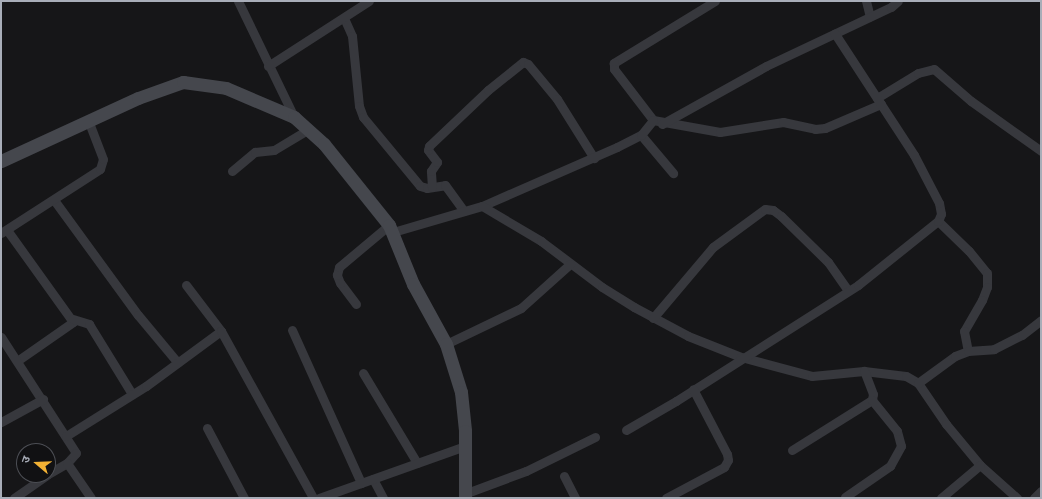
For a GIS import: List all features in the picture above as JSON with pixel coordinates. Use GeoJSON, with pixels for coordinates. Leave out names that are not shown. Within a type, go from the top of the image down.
{"type":"FeatureCollection","features":[{"type":"Feature","properties":{"kind":"main road"},"geometry":{"type":"LineString","coordinates":[[1,161],[88,120],[169,85],[184,82],[226,88],[294,117],[309,129],[391,228],[413,284],[446,344],[461,392],[465,496]]}},
{"type":"Feature","properties":{"kind":"street"},"geometry":{"type":"LineString","coordinates":[[238,1],[268,66],[294,117]]}},
{"type":"Feature","properties":{"kind":"street"},"geometry":{"type":"LineString","coordinates":[[268,66],[369,1]]}},
{"type":"Feature","properties":{"kind":"street"},"geometry":{"type":"LineString","coordinates":[[715,1],[614,63],[614,68],[658,122],[720,132],[782,122],[814,129],[825,128],[879,101],[918,73],[934,69],[1041,155]]}},
{"type":"Feature","properties":{"kind":"street"},"geometry":{"type":"LineString","coordinates":[[866,1],[870,17]]}},
{"type":"Feature","properties":{"kind":"street"},"geometry":{"type":"LineString","coordinates":[[356,304],[340,283],[337,274],[339,267],[391,228],[482,206],[594,158],[641,135],[658,122],[766,66],[870,17],[898,1]]}},
{"type":"Feature","properties":{"kind":"street"},"geometry":{"type":"LineString","coordinates":[[344,18],[352,36],[360,111],[420,186],[447,186],[464,211]]}},
{"type":"Feature","properties":{"kind":"street"},"geometry":{"type":"LineString","coordinates":[[626,430],[848,291],[882,267],[938,221],[941,214],[939,203],[914,155],[835,34]]}},
{"type":"Feature","properties":{"kind":"street"},"geometry":{"type":"LineString","coordinates":[[432,187],[431,170],[437,162],[428,150],[429,146],[488,90],[523,62],[528,64],[557,99],[594,158]]}},
{"type":"Feature","properties":{"kind":"street"},"geometry":{"type":"LineString","coordinates":[[88,120],[103,159],[101,167],[54,200],[4,232],[73,319],[89,324],[132,394]]}},
{"type":"Feature","properties":{"kind":"street"},"geometry":{"type":"LineString","coordinates":[[232,171],[255,152],[274,150],[309,129]]}},
{"type":"Feature","properties":{"kind":"street"},"geometry":{"type":"LineString","coordinates":[[641,135],[673,173]]}},
{"type":"Feature","properties":{"kind":"street"},"geometry":{"type":"LineString","coordinates":[[1025,142],[1041,151]]}},
{"type":"Feature","properties":{"kind":"street"},"geometry":{"type":"LineString","coordinates":[[54,200],[138,315],[178,363]]}},
{"type":"Feature","properties":{"kind":"street"},"geometry":{"type":"LineString","coordinates":[[482,206],[541,241],[602,287],[653,318],[688,336],[741,357],[812,376],[864,371],[894,373],[918,383],[946,424],[980,465],[1016,498]]}},
{"type":"Feature","properties":{"kind":"street"},"geometry":{"type":"LineString","coordinates":[[653,318],[713,247],[765,209],[773,210],[781,216],[828,262],[848,291]]}},
{"type":"Feature","properties":{"kind":"street"},"geometry":{"type":"LineString","coordinates":[[938,221],[969,250],[987,273],[987,287],[982,300],[964,331],[968,351]]}},
{"type":"Feature","properties":{"kind":"street"},"geometry":{"type":"LineString","coordinates":[[446,344],[521,308],[570,264]]}},
{"type":"Feature","properties":{"kind":"street"},"geometry":{"type":"LineString","coordinates":[[186,285],[221,331],[313,498]]}},
{"type":"Feature","properties":{"kind":"street"},"geometry":{"type":"LineString","coordinates":[[16,361],[72,325],[73,319]]}},
{"type":"Feature","properties":{"kind":"street"},"geometry":{"type":"LineString","coordinates":[[918,383],[955,356],[968,351],[994,349],[1022,335],[1041,320]]}},
{"type":"Feature","properties":{"kind":"street"},"geometry":{"type":"LineString","coordinates":[[292,330],[361,483]]}},
{"type":"Feature","properties":{"kind":"street"},"geometry":{"type":"LineString","coordinates":[[66,436],[178,363],[221,331]]}},
{"type":"Feature","properties":{"kind":"street"},"geometry":{"type":"LineString","coordinates":[[1,338],[43,399],[76,453],[67,463],[56,470]]}},
{"type":"Feature","properties":{"kind":"street"},"geometry":{"type":"LineString","coordinates":[[845,497],[890,466],[901,446],[897,431],[872,400],[873,394],[864,371]]}},
{"type":"Feature","properties":{"kind":"street"},"geometry":{"type":"LineString","coordinates":[[363,373],[417,463]]}},
{"type":"Feature","properties":{"kind":"street"},"geometry":{"type":"LineString","coordinates":[[666,498],[724,467],[728,460],[727,454],[693,389]]}},
{"type":"Feature","properties":{"kind":"street"},"geometry":{"type":"LineString","coordinates":[[2,420],[43,399]]}},
{"type":"Feature","properties":{"kind":"street"},"geometry":{"type":"LineString","coordinates":[[792,450],[872,400]]}},
{"type":"Feature","properties":{"kind":"street"},"geometry":{"type":"LineString","coordinates":[[207,428],[244,498]]}},
{"type":"Feature","properties":{"kind":"street"},"geometry":{"type":"LineString","coordinates":[[465,496],[526,471],[595,437]]}},
{"type":"Feature","properties":{"kind":"street"},"geometry":{"type":"LineString","coordinates":[[323,497],[464,446]]}},
{"type":"Feature","properties":{"kind":"street"},"geometry":{"type":"LineString","coordinates":[[67,463],[92,498]]}},
{"type":"Feature","properties":{"kind":"street"},"geometry":{"type":"LineString","coordinates":[[941,498],[980,465]]}},
{"type":"Feature","properties":{"kind":"street"},"geometry":{"type":"LineString","coordinates":[[564,476],[575,498]]}},
{"type":"Feature","properties":{"kind":"street"},"geometry":{"type":"LineString","coordinates":[[373,479],[383,498]]}},
{"type":"Feature","properties":{"kind":"street"},"geometry":{"type":"LineString","coordinates":[[14,498],[36,483]]}},
{"type":"Feature","properties":{"kind":"street"},"geometry":{"type":"LineString","coordinates":[[1034,498],[1041,491]]}}]}
